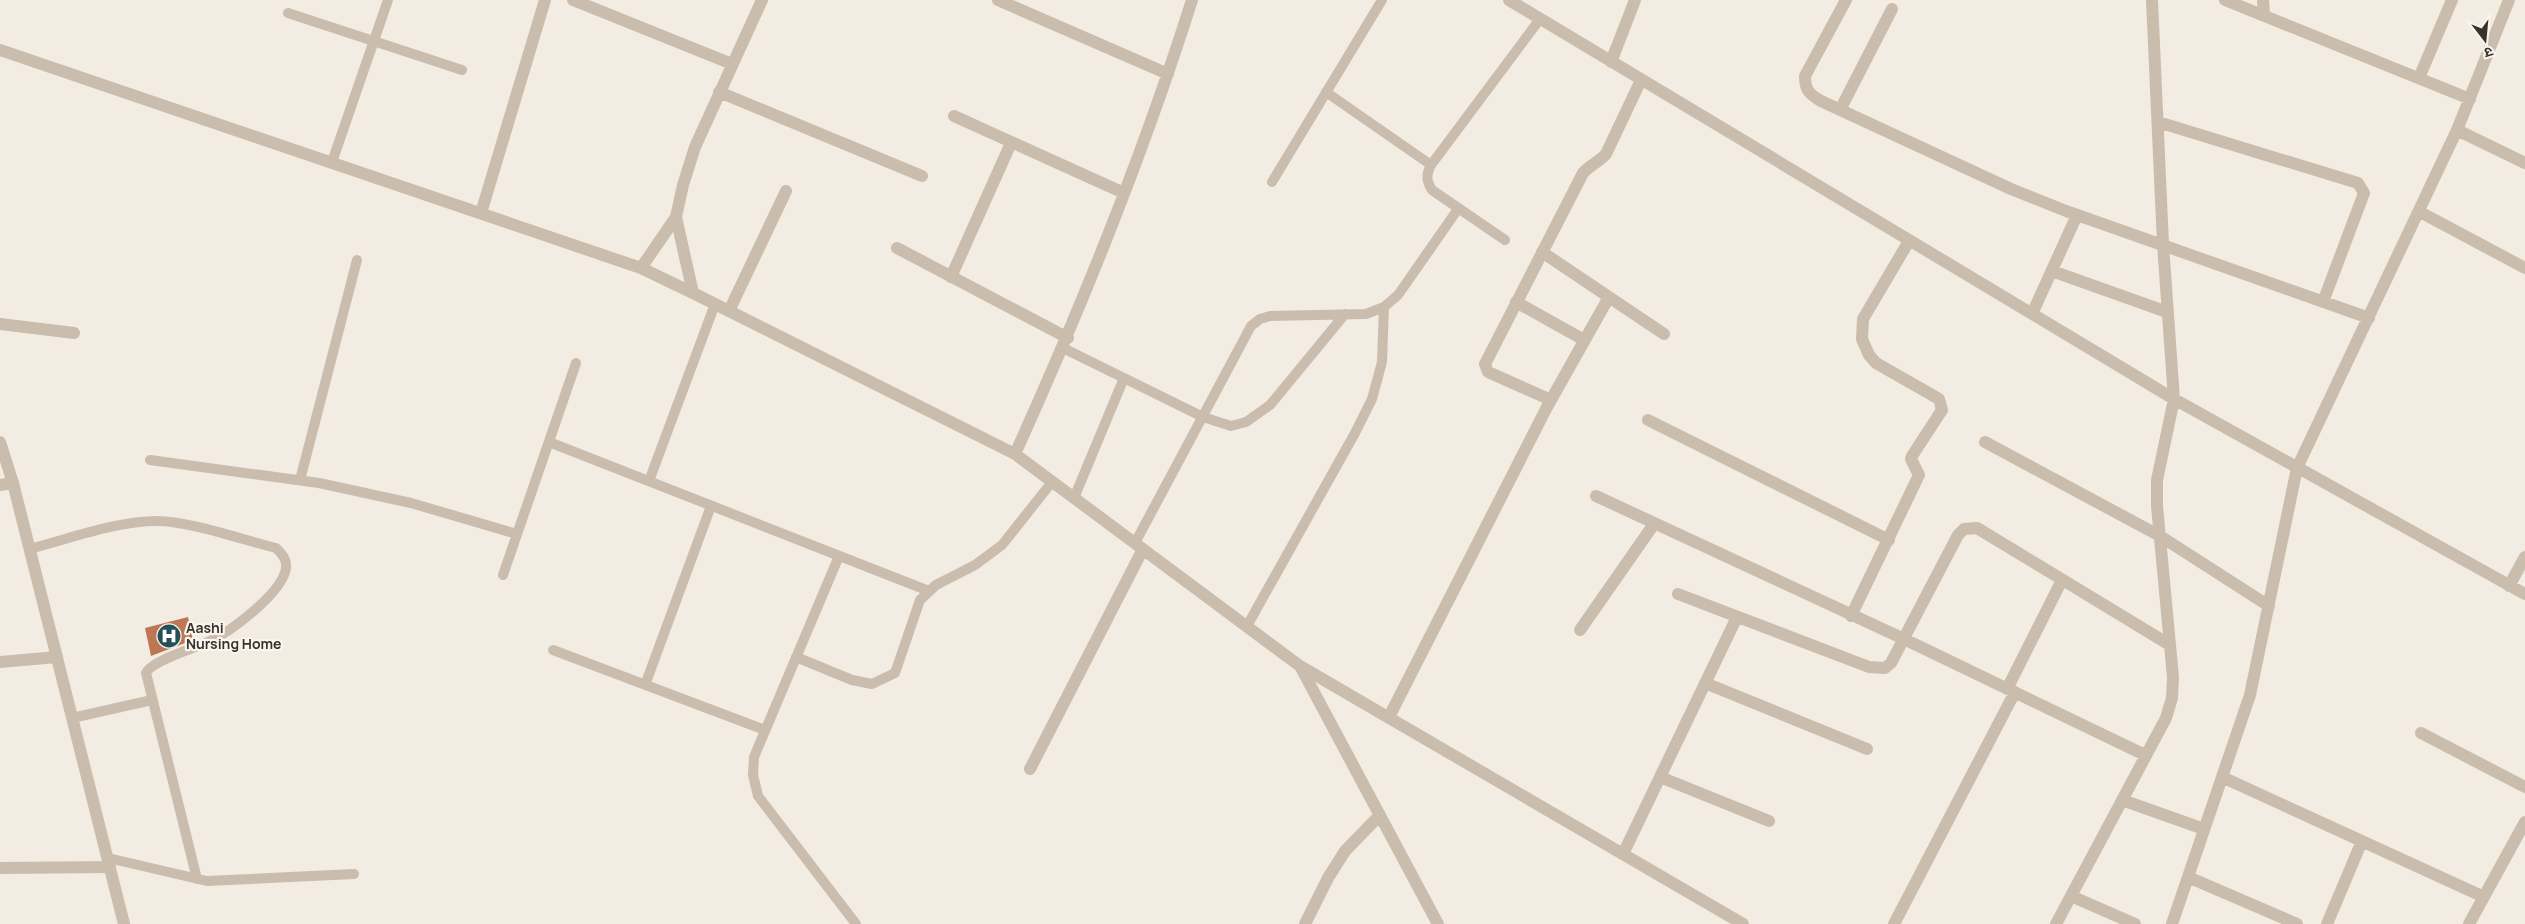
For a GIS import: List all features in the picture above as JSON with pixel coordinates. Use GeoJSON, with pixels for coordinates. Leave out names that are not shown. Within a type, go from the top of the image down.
{"type":"FeatureCollection","features":[{"type":"Feature","properties":{"kind":"street"},"geometry":{"type":"LineString","coordinates":[[481,213],[545,0]]}},
{"type":"Feature","properties":{"kind":"street"},"geometry":{"type":"LineString","coordinates":[[573,0],[732,64]]}},
{"type":"Feature","properties":{"kind":"street"},"geometry":{"type":"LineString","coordinates":[[641,268],[676,217],[683,185],[695,147],[762,0]]}},
{"type":"Feature","properties":{"kind":"street"},"geometry":{"type":"LineString","coordinates":[[998,0],[1168,74]]}},
{"type":"Feature","properties":{"kind":"street"},"geometry":{"type":"LineString","coordinates":[[1015,454],[1066,343],[1168,74],[1192,0]]}},
{"type":"Feature","properties":{"kind":"street"},"geometry":{"type":"LineString","coordinates":[[1508,0],[2174,399],[2525,594]]}},
{"type":"Feature","properties":{"kind":"street"},"geometry":{"type":"LineString","coordinates":[[1611,62],[1635,0]]}},
{"type":"Feature","properties":{"kind":"street"},"geometry":{"type":"LineString","coordinates":[[1846,0],[1805,76],[1805,87],[1810,94],[1840,110],[2011,189],[2077,215],[2369,318]]}},
{"type":"Feature","properties":{"kind":"street"},"geometry":{"type":"LineString","coordinates":[[2056,924],[2166,718],[2172,698],[2173,677],[2160,536],[2157,480],[2174,399],[2163,244],[2152,0]]}},
{"type":"Feature","properties":{"kind":"street"},"geometry":{"type":"LineString","coordinates":[[2225,0],[2470,99]]}},
{"type":"Feature","properties":{"kind":"street"},"geometry":{"type":"LineString","coordinates":[[2263,0],[2264,15]]}},
{"type":"Feature","properties":{"kind":"street"},"geometry":{"type":"LineString","coordinates":[[2419,78],[2452,0]]}},
{"type":"Feature","properties":{"kind":"street"},"geometry":{"type":"LineString","coordinates":[[2172,924],[2250,694],[2297,468],[2420,212],[2457,130],[2510,0]]}},
{"type":"Feature","properties":{"kind":"street"},"geometry":{"type":"LineString","coordinates":[[1840,110],[1892,10]]}},
{"type":"Feature","properties":{"kind":"street"},"geometry":{"type":"LineString","coordinates":[[0,50],[641,268],[693,292],[1015,454],[1300,666],[1743,924]]}},
{"type":"Feature","properties":{"kind":"street"},"geometry":{"type":"LineString","coordinates":[[1551,400],[1485,369],[1485,364],[1583,173],[1589,166],[1600,161],[1606,154],[1641,80]]}},
{"type":"Feature","properties":{"kind":"street"},"geometry":{"type":"LineString","coordinates":[[719,92],[922,176]]}},
{"type":"Feature","properties":{"kind":"street"},"geometry":{"type":"LineString","coordinates":[[954,116],[1124,193]]}},
{"type":"Feature","properties":{"kind":"street"},"geometry":{"type":"LineString","coordinates":[[2158,122],[2358,183],[2364,193],[2323,302]]}},
{"type":"Feature","properties":{"kind":"street"},"geometry":{"type":"LineString","coordinates":[[2457,130],[2525,163]]}},
{"type":"Feature","properties":{"kind":"street"},"geometry":{"type":"LineString","coordinates":[[952,277],[1011,143]]}},
{"type":"Feature","properties":{"kind":"street"},"geometry":{"type":"LineString","coordinates":[[728,311],[786,192]]}},
{"type":"Feature","properties":{"kind":"street"},"geometry":{"type":"LineString","coordinates":[[2420,212],[2525,268]]}},
{"type":"Feature","properties":{"kind":"street"},"geometry":{"type":"LineString","coordinates":[[2032,314],[2077,215]]}},
{"type":"Feature","properties":{"kind":"street"},"geometry":{"type":"LineString","coordinates":[[676,217],[693,292]]}},
{"type":"Feature","properties":{"kind":"street"},"geometry":{"type":"LineString","coordinates":[[1851,616],[1919,476],[1911,460],[1912,456],[1942,406],[1939,399],[1876,363],[1869,355],[1862,340],[1863,319],[1909,241]]}},
{"type":"Feature","properties":{"kind":"street"},"geometry":{"type":"LineString","coordinates":[[897,248],[952,277],[1066,343]]}},
{"type":"Feature","properties":{"kind":"street"},"geometry":{"type":"LineString","coordinates":[[1542,252],[1664,334]]}},
{"type":"Feature","properties":{"kind":"street"},"geometry":{"type":"LineString","coordinates":[[2052,271],[2167,312]]}},
{"type":"Feature","properties":{"kind":"street"},"geometry":{"type":"LineString","coordinates":[[1389,717],[1551,400],[1609,297]]}},
{"type":"Feature","properties":{"kind":"street"},"geometry":{"type":"LineString","coordinates":[[1516,302],[1584,340]]}},
{"type":"Feature","properties":{"kind":"street"},"geometry":{"type":"LineString","coordinates":[[0,324],[74,333]]}},
{"type":"Feature","properties":{"kind":"street"},"geometry":{"type":"LineString","coordinates":[[1648,420],[1889,540]]}},
{"type":"Feature","properties":{"kind":"street"},"geometry":{"type":"LineString","coordinates":[[0,442],[6,484],[29,549],[124,924]]}},
{"type":"Feature","properties":{"kind":"street"},"geometry":{"type":"LineString","coordinates":[[1985,442],[2160,536],[2269,606]]}},
{"type":"Feature","properties":{"kind":"street"},"geometry":{"type":"LineString","coordinates":[[1596,496],[1904,639],[2145,755]]}},
{"type":"Feature","properties":{"kind":"street"},"geometry":{"type":"LineString","coordinates":[[1580,630],[1654,524]]}},
{"type":"Feature","properties":{"kind":"street"},"geometry":{"type":"LineString","coordinates":[[1678,594],[1878,670],[1885,668],[1891,663],[1958,535],[1970,527],[1977,528],[2170,645]]}},
{"type":"Feature","properties":{"kind":"street"},"geometry":{"type":"LineString","coordinates":[[1030,769],[1139,546]]}},
{"type":"Feature","properties":{"kind":"street"},"geometry":{"type":"LineString","coordinates":[[2509,586],[2525,557]]}},
{"type":"Feature","properties":{"kind":"street"},"geometry":{"type":"LineString","coordinates":[[1894,924],[2011,690],[2062,580]]}},
{"type":"Feature","properties":{"kind":"street"},"geometry":{"type":"LineString","coordinates":[[1623,854],[1737,617]]}},
{"type":"Feature","properties":{"kind":"street"},"geometry":{"type":"LineString","coordinates":[[0,662],[57,657]]}},
{"type":"Feature","properties":{"kind":"street"},"geometry":{"type":"LineString","coordinates":[[1300,666],[1438,924]]}},
{"type":"Feature","properties":{"kind":"street"},"geometry":{"type":"LineString","coordinates":[[1705,683],[1867,749]]}},
{"type":"Feature","properties":{"kind":"street"},"geometry":{"type":"LineString","coordinates":[[2421,733],[2525,787]]}},
{"type":"Feature","properties":{"kind":"street"},"geometry":{"type":"LineString","coordinates":[[1660,777],[1769,821]]}},
{"type":"Feature","properties":{"kind":"street"},"geometry":{"type":"LineString","coordinates":[[2222,777],[2484,897]]}},
{"type":"Feature","properties":{"kind":"street"},"geometry":{"type":"LineString","coordinates":[[2122,800],[2204,829]]}},
{"type":"Feature","properties":{"kind":"street"},"geometry":{"type":"LineString","coordinates":[[1305,924],[1328,878],[1345,850],[1380,815]]}},
{"type":"Feature","properties":{"kind":"street"},"geometry":{"type":"LineString","coordinates":[[2469,924],[2525,822]]}},
{"type":"Feature","properties":{"kind":"street"},"geometry":{"type":"LineString","coordinates":[[2328,924],[2362,841]]}},
{"type":"Feature","properties":{"kind":"street"},"geometry":{"type":"LineString","coordinates":[[0,868],[109,863]]}},
{"type":"Feature","properties":{"kind":"street"},"geometry":{"type":"LineString","coordinates":[[2188,877],[2297,924]]}},
{"type":"Feature","properties":{"kind":"street"},"geometry":{"type":"LineString","coordinates":[[2071,896],[2135,924]]}},
{"type":"Feature","properties":{"kind":"lane"},"geometry":{"type":"LineString","coordinates":[[332,162],[388,0]]}},
{"type":"Feature","properties":{"kind":"lane"},"geometry":{"type":"LineString","coordinates":[[1272,182],[1382,0]]}},
{"type":"Feature","properties":{"kind":"lane"},"geometry":{"type":"LineString","coordinates":[[288,13],[462,70]]}},
{"type":"Feature","properties":{"kind":"lane"},"geometry":{"type":"LineString","coordinates":[[1505,240],[1432,190],[1427,182],[1427,174],[1431,165],[1540,19]]}},
{"type":"Feature","properties":{"kind":"lane"},"geometry":{"type":"LineString","coordinates":[[1326,92],[1431,165]]}},
{"type":"Feature","properties":{"kind":"lane"},"geometry":{"type":"LineString","coordinates":[[1139,546],[1250,326],[1260,319],[1270,316],[1366,314],[1384,307],[1398,295],[1458,209]]}},
{"type":"Feature","properties":{"kind":"lane"},"geometry":{"type":"LineString","coordinates":[[300,480],[357,260]]}},
{"type":"Feature","properties":{"kind":"lane"},"geometry":{"type":"LineString","coordinates":[[649,482],[715,304]]}},
{"type":"Feature","properties":{"kind":"lane"},"geometry":{"type":"LineString","coordinates":[[1247,626],[1355,433],[1372,399],[1382,362],[1384,307]]}},
{"type":"Feature","properties":{"kind":"lane"},"geometry":{"type":"LineString","coordinates":[[1066,343],[1124,378],[1203,417],[1231,426],[1246,422],[1270,405],[1345,314]]}},
{"type":"Feature","properties":{"kind":"lane"},"geometry":{"type":"LineString","coordinates":[[503,575],[576,363]]}},
{"type":"Feature","properties":{"kind":"lane"},"geometry":{"type":"LineString","coordinates":[[1074,498],[1124,378]]}},
{"type":"Feature","properties":{"kind":"lane"},"geometry":{"type":"LineString","coordinates":[[549,442],[929,591]]}},
{"type":"Feature","properties":{"kind":"lane"},"geometry":{"type":"LineString","coordinates":[[150,460],[300,480],[412,504],[517,534]]}},
{"type":"Feature","properties":{"kind":"lane"},"geometry":{"type":"LineString","coordinates":[[796,657],[852,680],[872,684],[885,680],[895,673],[920,600],[936,585],[975,565],[1002,545],[1052,482]]}},
{"type":"Feature","properties":{"kind":"lane"},"geometry":{"type":"LineString","coordinates":[[646,685],[711,506]]}},
{"type":"Feature","properties":{"kind":"lane"},"geometry":{"type":"LineString","coordinates":[[29,549],[132,523],[158,521],[178,524],[276,548],[284,556],[286,566],[283,577],[273,591],[242,620],[210,642],[148,669],[146,679],[198,879]]}},
{"type":"Feature","properties":{"kind":"lane"},"geometry":{"type":"LineString","coordinates":[[839,556],[754,757],[753,775],[758,796],[856,924]]}},
{"type":"Feature","properties":{"kind":"lane"},"geometry":{"type":"LineString","coordinates":[[553,650],[765,730]]}},
{"type":"Feature","properties":{"kind":"lane"},"geometry":{"type":"LineString","coordinates":[[72,718],[152,700]]}},
{"type":"Feature","properties":{"kind":"lane"},"geometry":{"type":"LineString","coordinates":[[109,863],[207,881],[354,874]]}},
{"type":"Feature","properties":{"kind":"building"},"geometry":{"type":"Polygon","coordinates":[[[188,617],[193,640],[151,656],[145,628],[188,617]]]}},
{"type":"Feature","properties":{"kind":"place","name":"Aashi Nursing Home"},"geometry":{"type":"Point","coordinates":[169,636]}}]}
